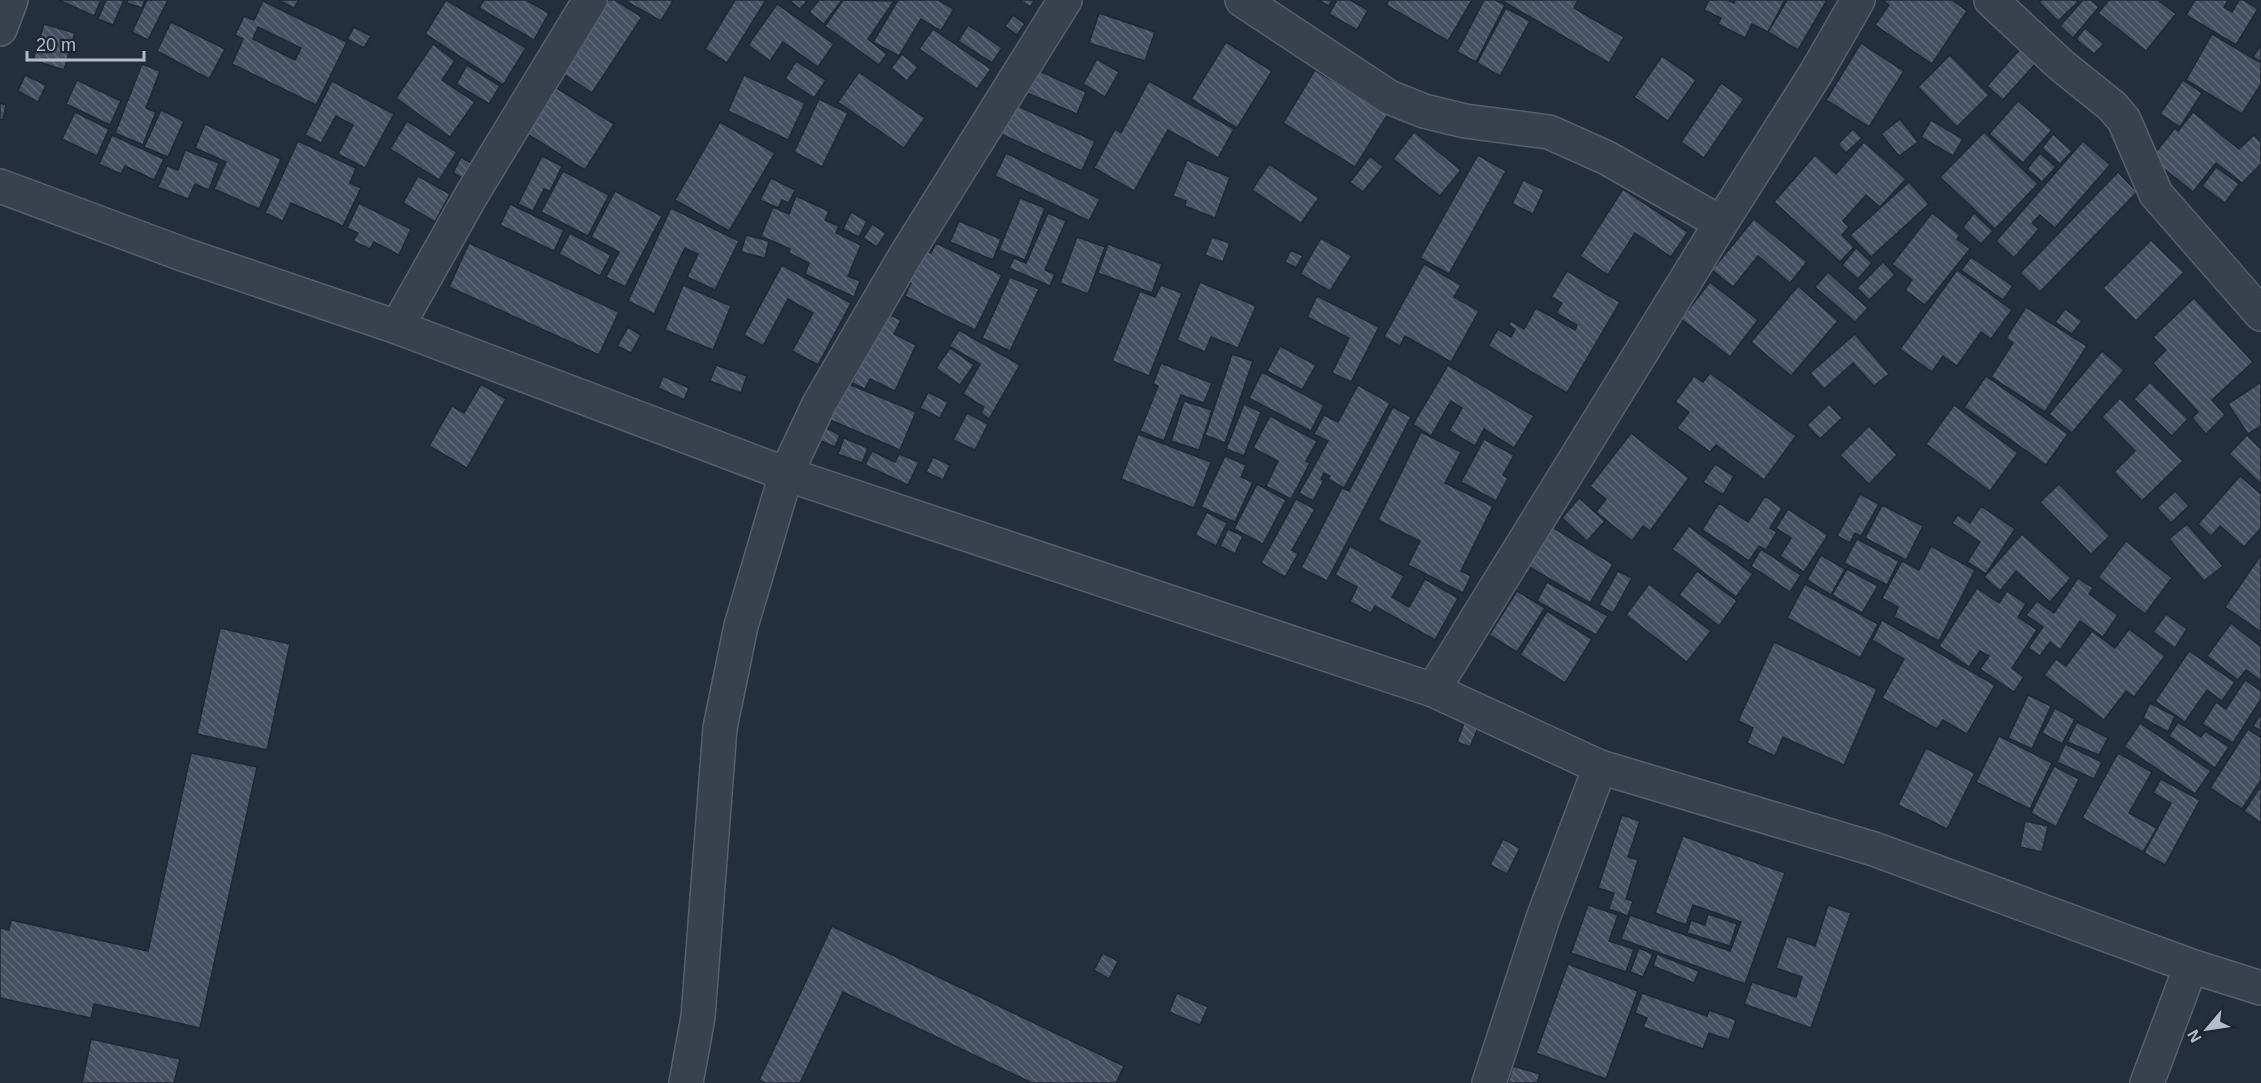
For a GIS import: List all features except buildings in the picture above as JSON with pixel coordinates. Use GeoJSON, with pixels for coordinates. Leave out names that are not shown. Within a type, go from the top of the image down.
{"type":"FeatureCollection","features":[{"type":"Feature","properties":{"kind":"street"},"geometry":{"type":"LineString","coordinates":[[0,29],[11,0]]}},
{"type":"Feature","properties":{"kind":"street"},"geometry":{"type":"LineString","coordinates":[[397,327],[472,194],[591,0]]}},
{"type":"Feature","properties":{"kind":"street"},"geometry":{"type":"LineString","coordinates":[[686,1083],[698,1017],[720,728],[741,626],[786,474],[819,404],[904,258],[1065,0]]}},
{"type":"Feature","properties":{"kind":"street"},"geometry":{"type":"LineString","coordinates":[[1242,0],[1389,98],[1424,111],[1466,121],[1549,132],[1607,158],[1720,223]]}},
{"type":"Feature","properties":{"kind":"street"},"geometry":{"type":"LineString","coordinates":[[1433,690],[1720,223],[1816,74],[1858,0]]}},
{"type":"Feature","properties":{"kind":"street"},"geometry":{"type":"LineString","coordinates":[[1990,0],[2118,113],[2134,141],[2156,194],[2261,314]]}},
{"type":"Feature","properties":{"kind":"street"},"geometry":{"type":"LineString","coordinates":[[0,186],[185,255],[397,327],[786,474],[1433,690],[1600,767],[1874,849],[2191,966],[2261,988]]}},
{"type":"Feature","properties":{"kind":"street"},"geometry":{"type":"LineString","coordinates":[[1489,1083],[1543,918],[1600,767]]}},
{"type":"Feature","properties":{"kind":"street"},"geometry":{"type":"LineString","coordinates":[[2147,1083],[2191,966]]}}]}
